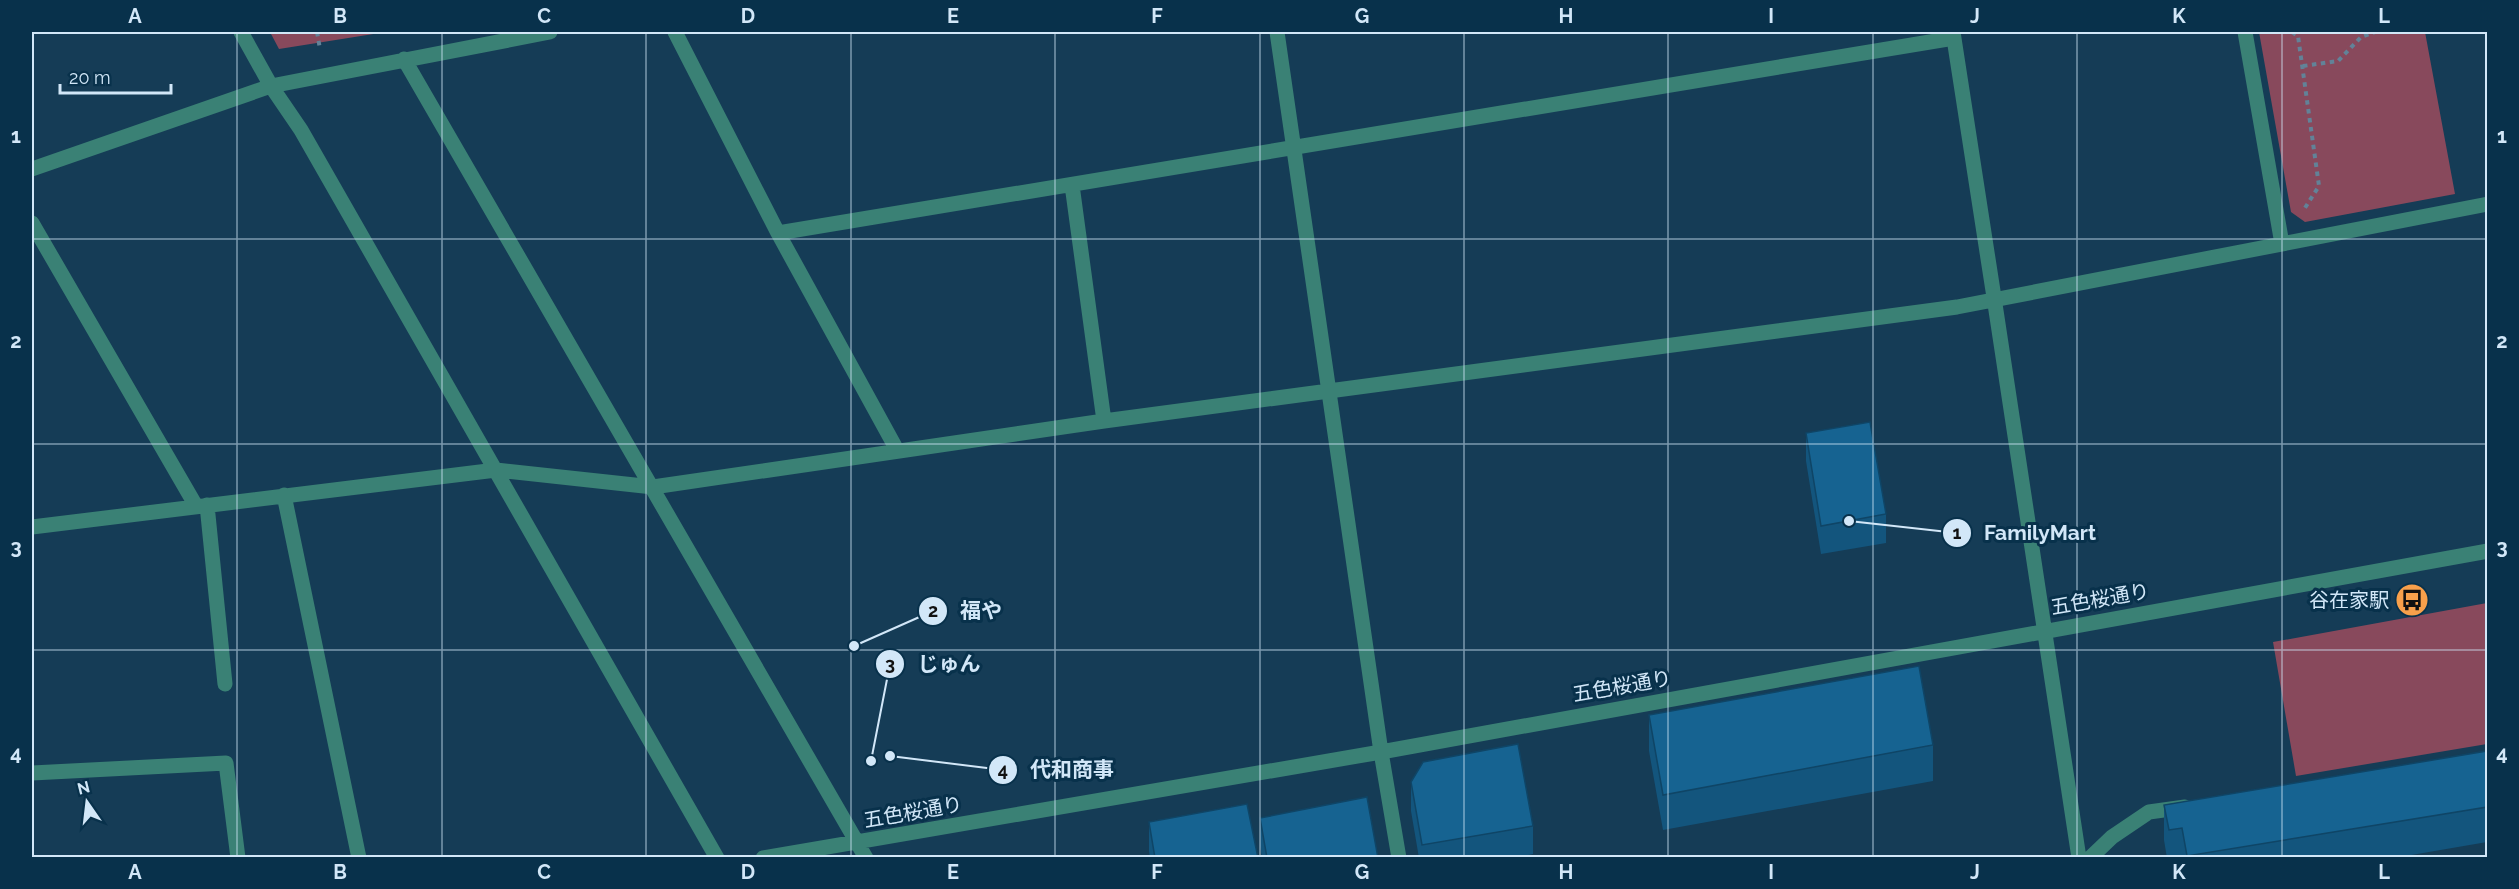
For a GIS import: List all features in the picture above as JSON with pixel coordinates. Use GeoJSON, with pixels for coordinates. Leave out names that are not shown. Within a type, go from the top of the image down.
{"type":"FeatureCollection","features":[{"type":"Feature","properties":{"kind":"street"},"geometry":{"type":"LineString","coordinates":[[241,32],[271,86],[301,130],[717,858]]}},
{"type":"Feature","properties":{"kind":"street"},"geometry":{"type":"LineString","coordinates":[[32,170],[271,86],[550,32]]}},
{"type":"Feature","properties":{"kind":"street"},"geometry":{"type":"LineString","coordinates":[[675,32],[778,233],[897,450]]}},
{"type":"Feature","properties":{"kind":"street"},"geometry":{"type":"LineString","coordinates":[[1277,32],[1381,752],[1399,858]]}},
{"type":"Feature","properties":{"kind":"street"},"geometry":{"type":"LineString","coordinates":[[2245,32],[2282,244]]}},
{"type":"Feature","properties":{"kind":"street"},"geometry":{"type":"LineString","coordinates":[[778,233],[1953,35],[2079,858]]}},
{"type":"Feature","properties":{"kind":"street"},"geometry":{"type":"LineString","coordinates":[[404,59],[866,858]]}},
{"type":"Feature","properties":{"kind":"street"},"geometry":{"type":"LineString","coordinates":[[1072,185],[1104,421]]}},
{"type":"Feature","properties":{"kind":"street"},"geometry":{"type":"LineString","coordinates":[[32,527],[496,470],[653,487],[1104,421],[1995,300],[2487,204]]}},
{"type":"Feature","properties":{"kind":"street"},"geometry":{"type":"LineString","coordinates":[[32,223],[202,506],[225,684]]}},
{"type":"Feature","properties":{"kind":"street"},"geometry":{"type":"LineString","coordinates":[[284,495],[359,858]]}},
{"type":"Feature","properties":{"kind":"street","name":"五色桜通り"},"geometry":{"type":"LineString","coordinates":[[764,858],[1381,752],[2487,551]]}},
{"type":"Feature","properties":{"kind":"street"},"geometry":{"type":"LineString","coordinates":[[32,773],[226,763],[238,858]]}},
{"type":"Feature","properties":{"kind":"street"},"geometry":{"type":"LineString","coordinates":[[2090,858],[2112,837],[2149,812],[2196,806]]}},
{"type":"Feature","properties":{"kind":"path"},"geometry":{"type":"LineString","coordinates":[[2292,32],[2298,36],[2319,186]]}},
{"type":"Feature","properties":{"kind":"path"},"geometry":{"type":"LineString","coordinates":[[2303,66],[2338,61],[2361,37],[2375,32]]}},
{"type":"Feature","properties":{"kind":"shaded area"},"geometry":{"type":"Polygon","coordinates":[[[270,32],[386,32],[279,49],[270,32]]]}},
{"type":"Feature","properties":{"kind":"shaded area"},"geometry":{"type":"Polygon","coordinates":[[[2259,32],[2425,32],[2455,194],[2305,222],[2291,212],[2259,32]]]}},
{"type":"Feature","properties":{"kind":"shaded area"},"geometry":{"type":"Polygon","coordinates":[[[2487,603],[2487,744],[2296,776],[2273,642],[2487,603]]]}},
{"type":"Feature","properties":{"kind":"building"},"geometry":{"type":"Polygon","coordinates":[[[1870,422],[1886,514],[1821,526],[1806,433],[1870,422]]]}},
{"type":"Feature","properties":{"kind":"building"},"geometry":{"type":"Polygon","coordinates":[[[1919,666],[1933,745],[1663,795],[1649,715],[1919,666]]]}},
{"type":"Feature","properties":{"kind":"building"},"geometry":{"type":"Polygon","coordinates":[[[1518,744],[1533,826],[1422,845],[1411,782],[1423,762],[1518,744]]]}},
{"type":"Feature","properties":{"kind":"building"},"geometry":{"type":"Polygon","coordinates":[[[2487,751],[2487,807],[2187,856],[2182,828],[2169,830],[2164,805],[2487,751]]]}},
{"type":"Feature","properties":{"kind":"building"},"geometry":{"type":"Polygon","coordinates":[[[1367,797],[1378,858],[1267,858],[1260,818],[1367,797]]]}},
{"type":"Feature","properties":{"kind":"building"},"geometry":{"type":"Polygon","coordinates":[[[1247,804],[1258,858],[1155,858],[1149,822],[1247,804]]]}},
{"type":"Feature","properties":{"kind":"place","name":"FamilyMart"},"geometry":{"type":"Point","coordinates":[1849,521]}},
{"type":"Feature","properties":{"kind":"place","name":"谷在家駅"},"geometry":{"type":"Point","coordinates":[2412,600]}},
{"type":"Feature","properties":{"kind":"place","name":"福や"},"geometry":{"type":"Point","coordinates":[854,646]}},
{"type":"Feature","properties":{"kind":"place","name":"代和商事"},"geometry":{"type":"Point","coordinates":[890,756]}},
{"type":"Feature","properties":{"kind":"place","name":"じゅん"},"geometry":{"type":"Point","coordinates":[871,761]}}]}
